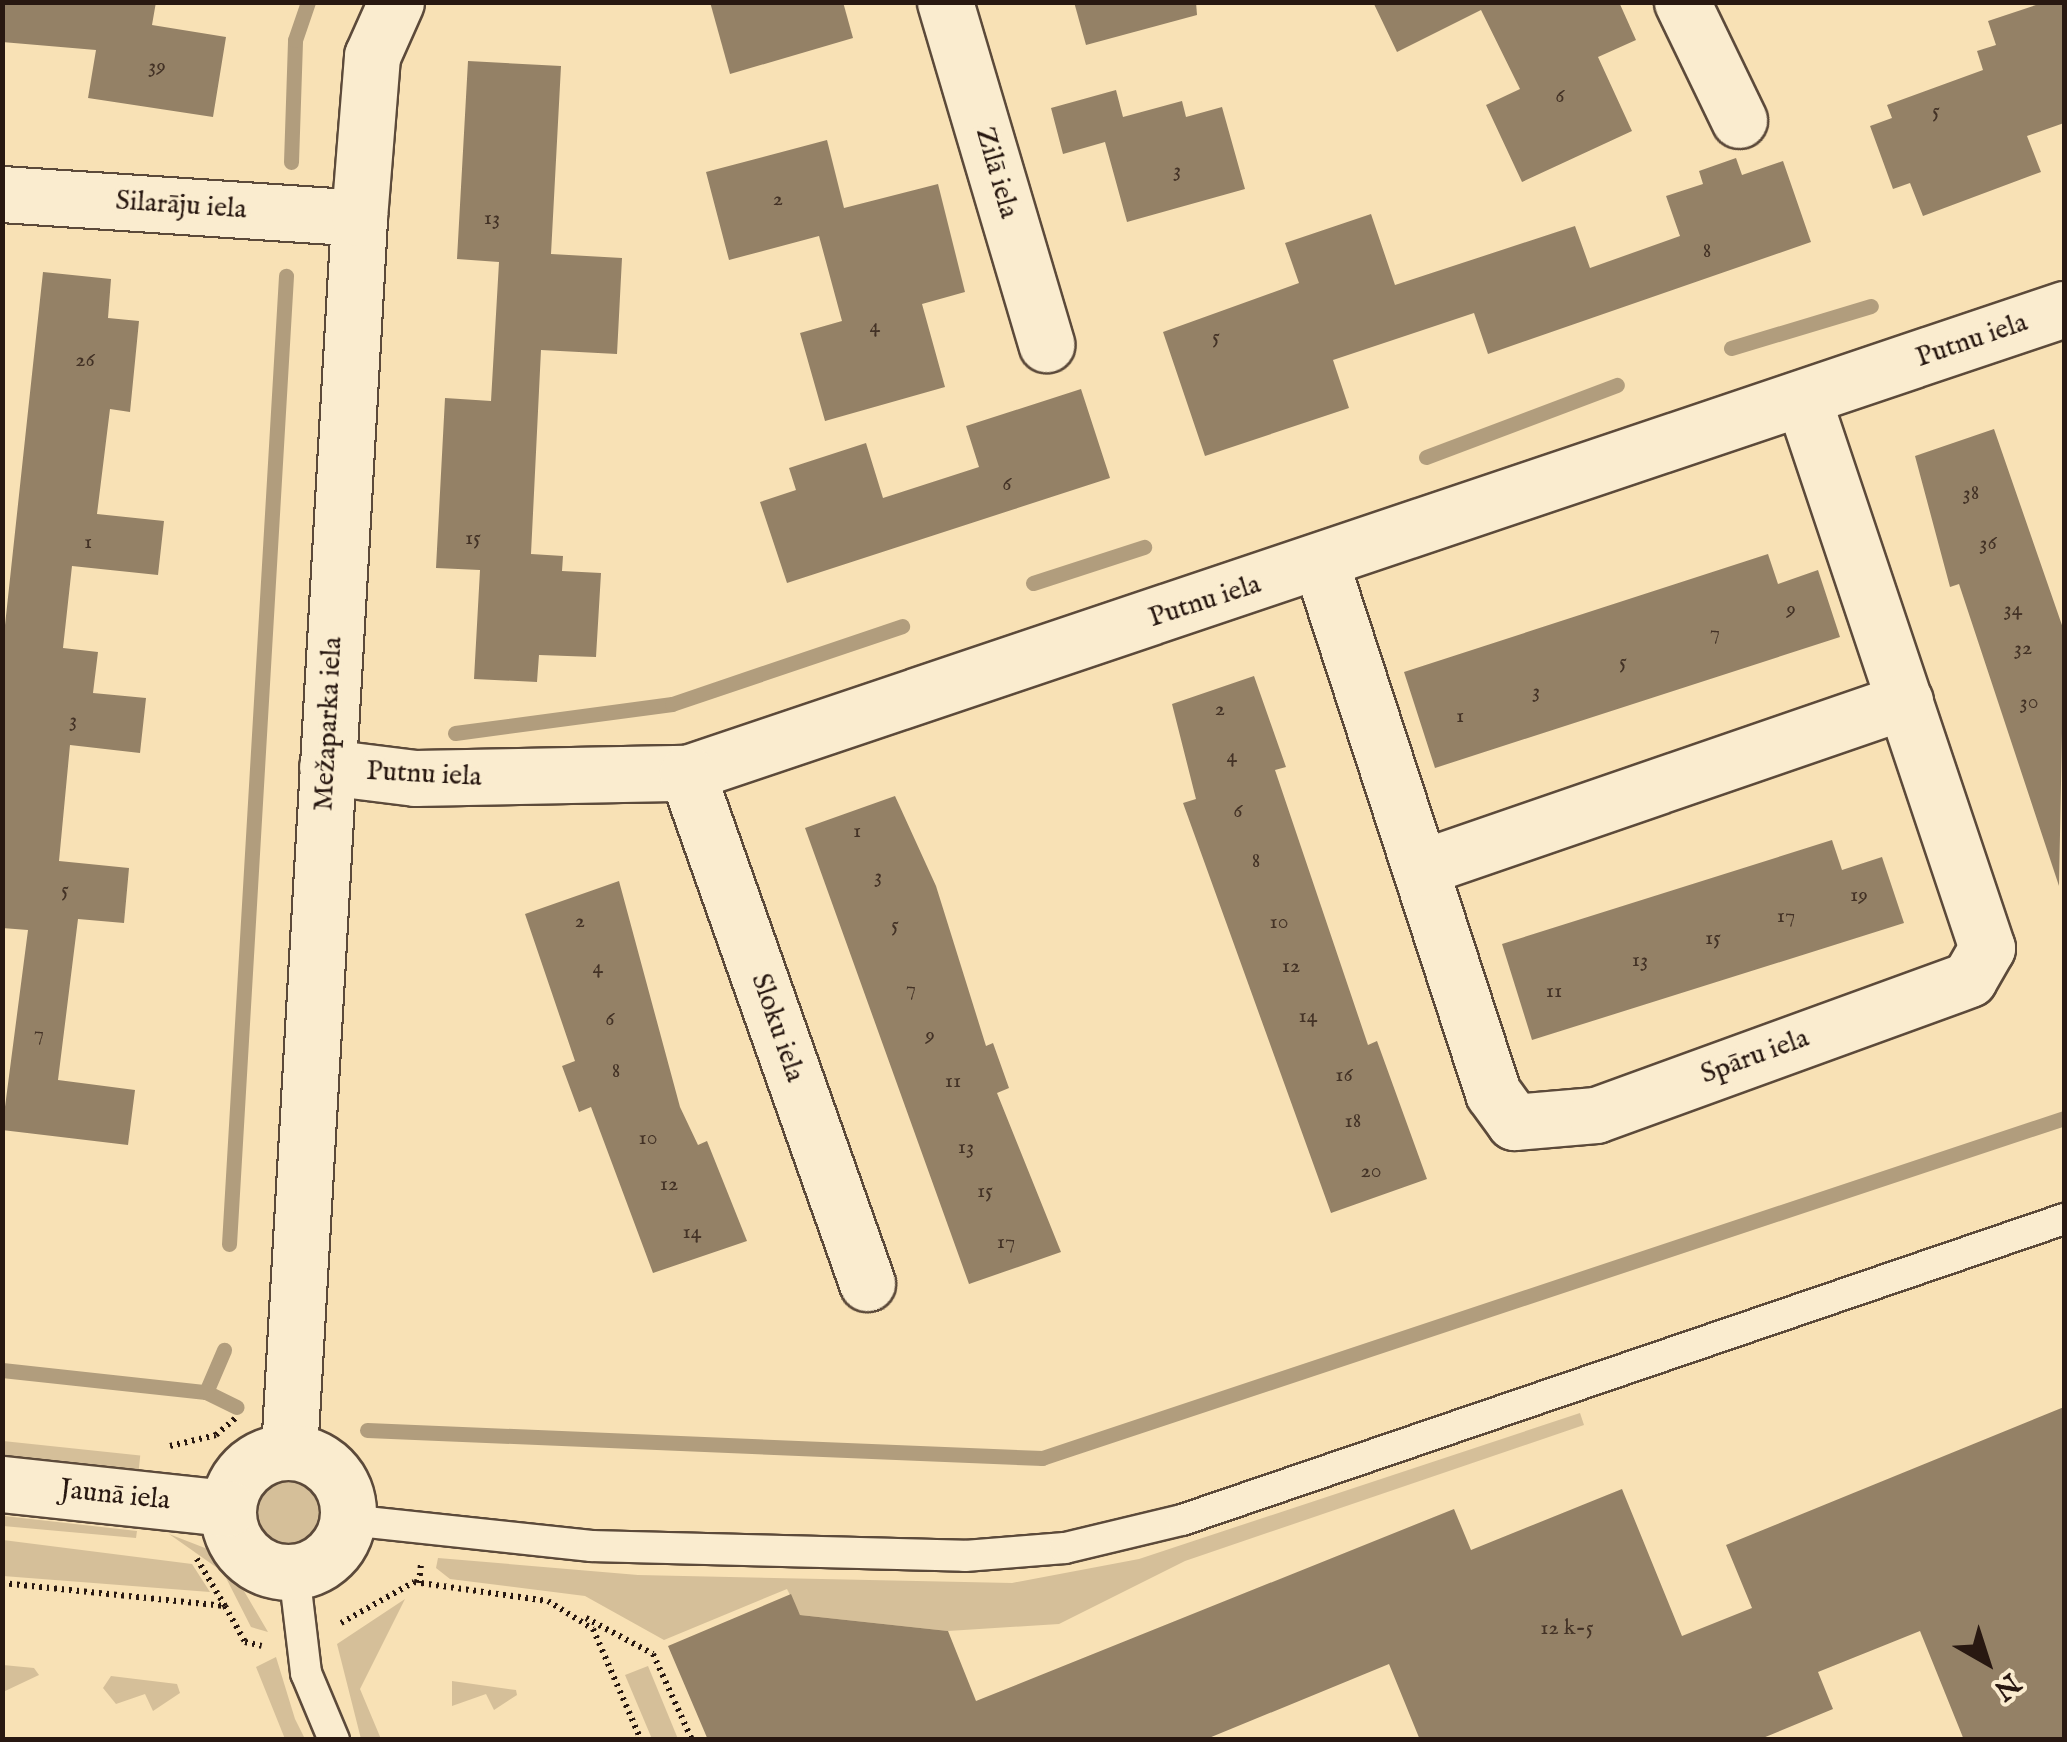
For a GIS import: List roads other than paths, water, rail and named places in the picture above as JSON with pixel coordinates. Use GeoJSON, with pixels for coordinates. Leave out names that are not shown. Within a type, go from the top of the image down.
{"type":"FeatureCollection","features":[{"type":"Feature","properties":{"kind":"street","name":"Mežaparka iela"},"geometry":{"type":"LineString","coordinates":[[314,1447],[326,768],[372,56],[396,2]]}},
{"type":"Feature","properties":{"kind":"street","name":"Zilā iela"},"geometry":{"type":"LineString","coordinates":[[946,2],[1046,344]]}},
{"type":"Feature","properties":{"kind":"street"},"geometry":{"type":"LineString","coordinates":[[1682,2],[1739,120]]}},
{"type":"Feature","properties":{"kind":"street","name":"Silarāju iela"},"geometry":{"type":"LineString","coordinates":[[2,194],[359,218]]}},
{"type":"Feature","properties":{"kind":"street","name":"Putnu iela"},"geometry":{"type":"LineString","coordinates":[[326,768],[415,778],[687,773],[1321,564],[2064,310]]}},
{"type":"Feature","properties":{"kind":"street","name":"Spāru iela"},"geometry":{"type":"LineString","coordinates":[[1321,564],[1420,868],[1504,1108],[1514,1122],[1596,1115],[1970,979],[1987,948],[1803,399]]}},
{"type":"Feature","properties":{"kind":"street"},"geometry":{"type":"LineString","coordinates":[[1420,868],[1906,702]]}},
{"type":"Feature","properties":{"kind":"street","name":"Sloku iela"},"geometry":{"type":"LineString","coordinates":[[687,773],[867,1283]]}},
{"type":"Feature","properties":{"kind":"street"},"geometry":{"type":"LineString","coordinates":[[314,1447],[326,1466],[364,1506],[330,1555],[294,1572],[273,1571],[239,1548],[228,1508],[254,1461],[314,1447]]}},
{"type":"Feature","properties":{"kind":"street","name":"Jaunā iela"},"geometry":{"type":"LineString","coordinates":[[2,1484],[228,1508]]}},
{"type":"Feature","properties":{"kind":"lane"},"geometry":{"type":"LineString","coordinates":[[364,1506],[591,1546],[965,1556],[1065,1548],[1182,1520],[2064,1219]]}},
{"type":"Feature","properties":{"kind":"lane"},"geometry":{"type":"LineString","coordinates":[[294,1572],[306,1674],[334,1740]]}},
{"type":"Feature","properties":{"kind":"waterway"},"geometry":{"type":"LineString","coordinates":[[291,162],[295,40],[308,2]]}},
{"type":"Feature","properties":{"kind":"waterway"},"geometry":{"type":"LineString","coordinates":[[229,1244],[286,276]]}},
{"type":"Feature","properties":{"kind":"waterway"},"geometry":{"type":"LineString","coordinates":[[1731,348],[1871,306]]}},
{"type":"Feature","properties":{"kind":"waterway"},"geometry":{"type":"LineString","coordinates":[[1426,457],[1617,385]]}},
{"type":"Feature","properties":{"kind":"waterway"},"geometry":{"type":"LineString","coordinates":[[1033,583],[1144,547]]}},
{"type":"Feature","properties":{"kind":"waterway"},"geometry":{"type":"LineString","coordinates":[[455,733],[672,704],[902,626]]}},
{"type":"Feature","properties":{"kind":"waterway"},"geometry":{"type":"LineString","coordinates":[[367,1430],[1042,1458],[2064,1118]]}},
{"type":"Feature","properties":{"kind":"waterway"},"geometry":{"type":"LineString","coordinates":[[206,1392],[224,1350]]}},
{"type":"Feature","properties":{"kind":"waterway"},"geometry":{"type":"LineString","coordinates":[[2,1370],[206,1392],[237,1407]]}}]}
